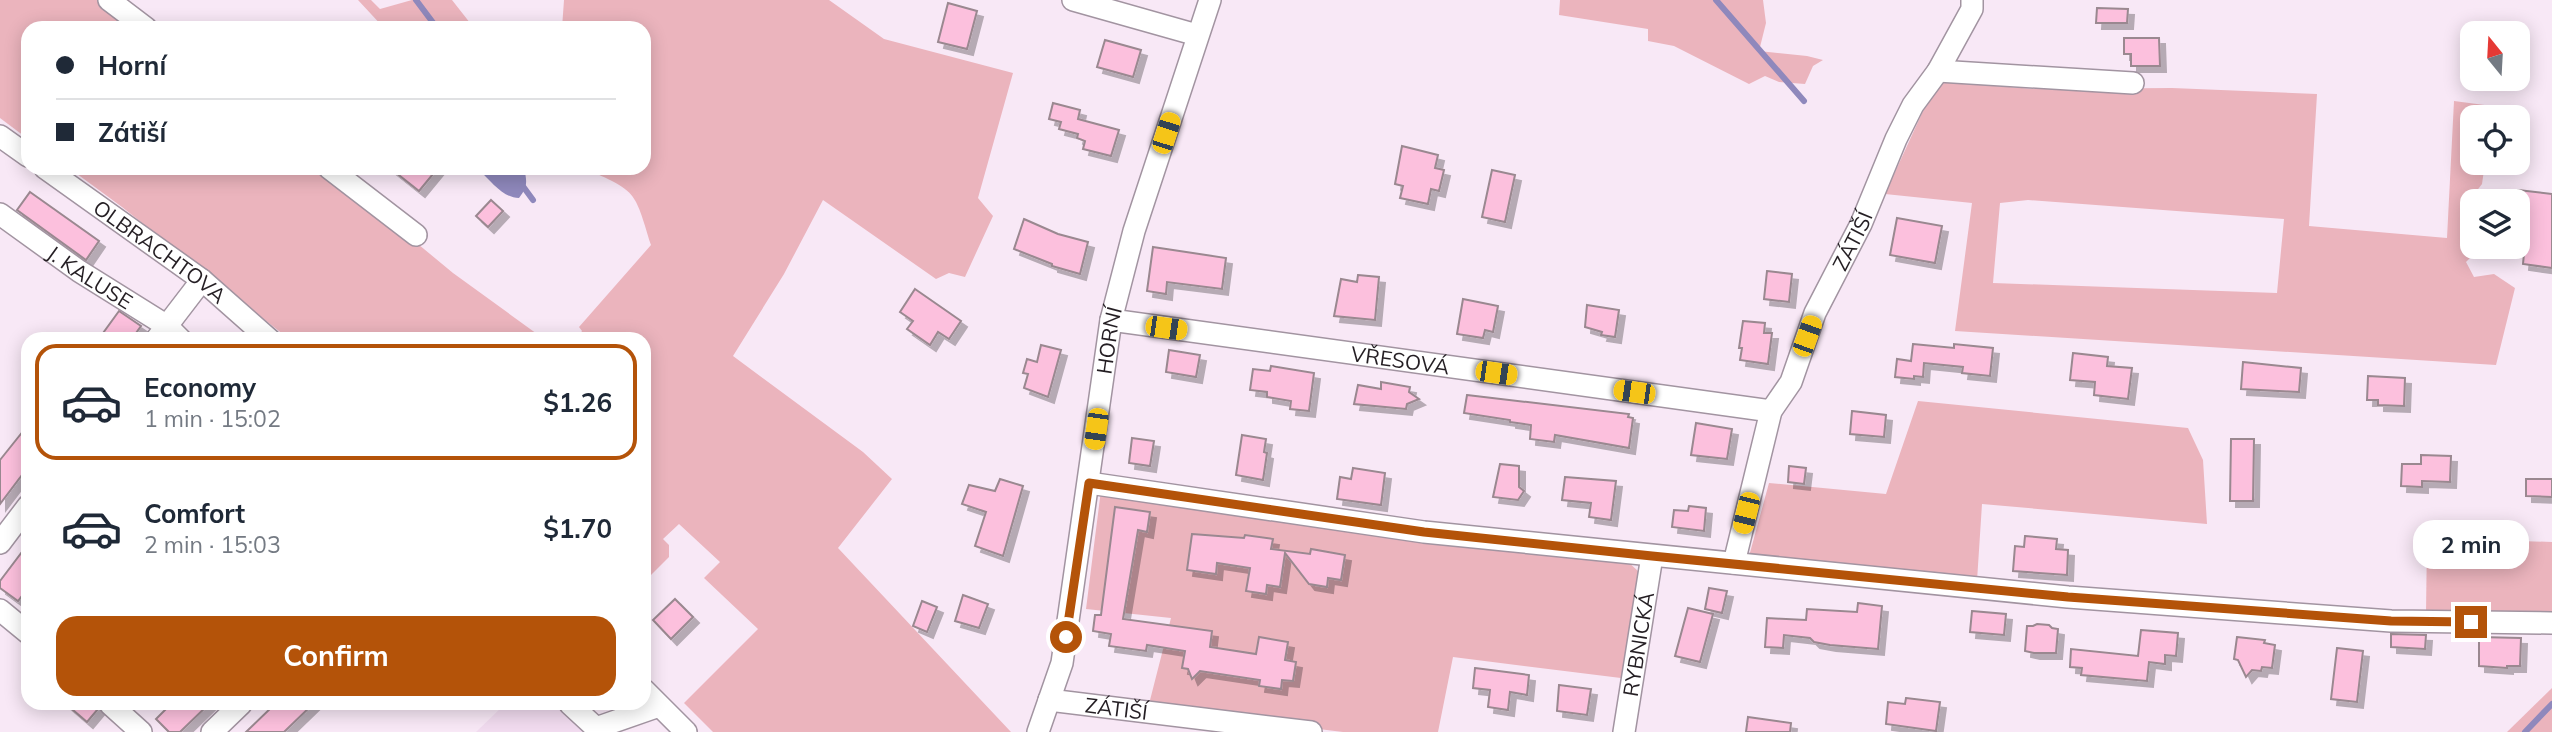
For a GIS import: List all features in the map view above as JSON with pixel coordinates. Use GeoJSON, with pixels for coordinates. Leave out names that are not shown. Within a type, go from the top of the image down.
{"type":"FeatureCollection","features":[{"type":"Feature","properties":{"kind":"street"},"geometry":{"type":"LineString","coordinates":[[109,0],[137,21]]}},
{"type":"Feature","properties":{"kind":"street"},"geometry":{"type":"LineString","coordinates":[[1073,0],[1197,34]]}},
{"type":"Feature","properties":{"kind":"street","name":"HORNÍ"},"geometry":{"type":"LineString","coordinates":[[1038,732],[1062,663],[1111,320],[1134,231],[1210,0]]}},
{"type":"Feature","properties":{"kind":"street","name":"ZÁTIŠÍ"},"geometry":{"type":"LineString","coordinates":[[1734,563],[1771,411],[1790,382],[1815,313],[1861,224],[1896,139],[1913,105],[1938,71],[1972,9],[1972,0]]}},
{"type":"Feature","properties":{"kind":"street"},"geometry":{"type":"LineString","coordinates":[[1938,71],[2133,83]]}},
{"type":"Feature","properties":{"kind":"street"},"geometry":{"type":"LineString","coordinates":[[0,136],[21,151]]}},
{"type":"Feature","properties":{"kind":"street","name":"OLBRACHTOVA"},"geometry":{"type":"LineString","coordinates":[[55,175],[202,280],[261,332]]}},
{"type":"Feature","properties":{"kind":"street"},"geometry":{"type":"LineString","coordinates":[[338,175],[416,235]]}},
{"type":"Feature","properties":{"kind":"street","name":"J. KALUSE"},"geometry":{"type":"LineString","coordinates":[[0,214],[164,332]]}},
{"type":"Feature","properties":{"kind":"street"},"geometry":{"type":"LineString","coordinates":[[170,332],[202,280]]}},
{"type":"Feature","properties":{"kind":"street","name":"VŘESOVÁ"},"geometry":{"type":"LineString","coordinates":[[1111,320],[1771,411]]}},
{"type":"Feature","properties":{"kind":"street"},"geometry":{"type":"LineString","coordinates":[[1089,483],[1424,532],[2068,597],[2391,621],[2552,623]]}},
{"type":"Feature","properties":{"kind":"street"},"geometry":{"type":"LineString","coordinates":[[0,543],[21,515]]}},
{"type":"Feature","properties":{"kind":"street","name":"RYBNICKÁ"},"geometry":{"type":"LineString","coordinates":[[1624,732],[1652,556]]}},
{"type":"Feature","properties":{"kind":"street"},"geometry":{"type":"LineString","coordinates":[[0,610],[21,627]]}},
{"type":"Feature","properties":{"kind":"street"},"geometry":{"type":"LineString","coordinates":[[651,697],[686,732]]}},
{"type":"Feature","properties":{"kind":"street","name":"ZÁTIŠÍ"},"geometry":{"type":"LineString","coordinates":[[1049,700],[1311,732]]}},
{"type":"Feature","properties":{"kind":"street"},"geometry":{"type":"LineString","coordinates":[[651,709],[659,706]]}},
{"type":"Feature","properties":{"kind":"street"},"geometry":{"type":"LineString","coordinates":[[117,710],[141,732]]}},
{"type":"Feature","properties":{"kind":"street"},"geometry":{"type":"LineString","coordinates":[[212,732],[235,710]]}},
{"type":"Feature","properties":{"kind":"street"},"geometry":{"type":"LineString","coordinates":[[576,710],[596,728],[648,710]]}},
{"type":"Feature","properties":{"kind":"shaded area"},"geometry":{"type":"Polygon","coordinates":[[[0,0],[103,0],[129,21],[21,21],[21,134],[0,118],[0,0]]]}},
{"type":"Feature","properties":{"kind":"shaded area"},"geometry":{"type":"Polygon","coordinates":[[[358,0],[371,0],[380,9],[412,0],[452,0],[468,21],[378,21],[358,0]]]}},
{"type":"Feature","properties":{"kind":"shaded area"},"geometry":{"type":"Polygon","coordinates":[[[564,0],[829,0],[884,39],[1013,73],[978,198],[993,216],[965,277],[949,273],[936,279],[823,200],[784,274],[733,356],[863,452],[892,479],[838,548],[1011,732],[713,732],[684,703],[758,629],[704,578],[720,562],[679,524],[663,539],[669,545],[669,557],[651,575],[651,332],[581,332],[579,327],[651,245],[641,213],[631,194],[599,175],[651,175],[651,21],[562,21],[564,0]]]}},
{"type":"Feature","properties":{"kind":"shaded area"},"geometry":{"type":"Polygon","coordinates":[[[1560,0],[1763,0],[1766,23],[1759,51],[1823,60],[1813,66],[1805,84],[1779,82],[1765,76],[1749,84],[1674,46],[1648,41],[1648,29],[1559,15],[1560,0]]]}},
{"type":"Feature","properties":{"kind":"shaded area"},"geometry":{"type":"Polygon","coordinates":[[[1947,82],[2034,89],[2172,88],[2317,94],[2309,226],[2447,238],[2454,101],[2484,105],[2460,105],[2460,175],[2483,175],[2478,189],[2460,189],[2460,259],[2469,259],[2466,262],[2474,277],[2494,274],[2515,288],[2496,365],[1955,331],[1972,203],[1885,194],[1923,111],[1942,84],[1947,82]],[[2028,200],[2000,203],[1993,283],[2277,293],[2284,219],[2028,200]]]}},
{"type":"Feature","properties":{"kind":"shaded area"},"geometry":{"type":"Polygon","coordinates":[[[79,175],[334,175],[453,273],[534,332],[280,332],[79,175]]]}},
{"type":"Feature","properties":{"kind":"shaded area"},"geometry":{"type":"Polygon","coordinates":[[[484,175],[525,175],[525,187],[519,198],[498,188],[484,175]]]}},
{"type":"Feature","properties":{"kind":"shaded area"},"geometry":{"type":"Polygon","coordinates":[[[1918,401],[2188,428],[2203,460],[2207,524],[1982,504],[1977,581],[1748,560],[1769,483],[1886,494],[1918,401]]]}},
{"type":"Feature","properties":{"kind":"shaded area"},"geometry":{"type":"Polygon","coordinates":[[[1101,490],[1627,561],[1638,571],[1641,593],[1629,679],[1453,657],[1438,732],[1343,732],[1148,708],[1171,618],[1086,609],[1101,490]]]}},
{"type":"Feature","properties":{"kind":"shaded area"},"geometry":{"type":"Polygon","coordinates":[[[2427,538],[2552,542],[2552,614],[2426,613],[2427,538]]]}},
{"type":"Feature","properties":{"kind":"shaded area"},"geometry":{"type":"Polygon","coordinates":[[[2552,688],[2552,732],[2507,732],[2552,688]]]}},
{"type":"Feature","properties":{"kind":"shaded area"},"geometry":{"type":"Polygon","coordinates":[[[499,710],[566,710],[590,732],[476,732],[499,710]]]}},
{"type":"Feature","properties":{"kind":"building"},"geometry":{"type":"Polygon","coordinates":[[[948,3],[977,11],[967,49],[938,42],[948,3]]]}},
{"type":"Feature","properties":{"kind":"building"},"geometry":{"type":"Polygon","coordinates":[[[2097,8],[2128,9],[2127,23],[2096,23],[2097,8]]]}},
{"type":"Feature","properties":{"kind":"building"},"geometry":{"type":"Polygon","coordinates":[[[2124,38],[2159,38],[2160,66],[2131,66],[2131,54],[2124,54],[2124,38]]]}},
{"type":"Feature","properties":{"kind":"building"},"geometry":{"type":"Polygon","coordinates":[[[1105,40],[1141,50],[1133,77],[1097,67],[1105,40]]]}},
{"type":"Feature","properties":{"kind":"building"},"geometry":{"type":"Polygon","coordinates":[[[1053,103],[1080,110],[1078,119],[1119,130],[1111,156],[1083,149],[1085,141],[1077,138],[1078,134],[1059,129],[1061,122],[1049,119],[1053,103]]]}},
{"type":"Feature","properties":{"kind":"building"},"geometry":{"type":"Polygon","coordinates":[[[1402,146],[1438,155],[1435,168],[1444,170],[1439,191],[1431,189],[1428,204],[1400,198],[1403,186],[1395,184],[1402,146]]]}},
{"type":"Feature","properties":{"kind":"building"},"geometry":{"type":"Polygon","coordinates":[[[1492,170],[1515,175],[1505,222],[1482,217],[1492,170]]]}},
{"type":"Feature","properties":{"kind":"building"},"geometry":{"type":"Polygon","coordinates":[[[399,175],[432,175],[419,191],[399,175]]]}},
{"type":"Feature","properties":{"kind":"building"},"geometry":{"type":"Polygon","coordinates":[[[2530,191],[2552,194],[2552,268],[2523,264],[2523,259],[2530,259],[2530,191]]]}},
{"type":"Feature","properties":{"kind":"building"},"geometry":{"type":"Polygon","coordinates":[[[30,192],[99,241],[86,260],[17,210],[30,192]]]}},
{"type":"Feature","properties":{"kind":"building"},"geometry":{"type":"Polygon","coordinates":[[[491,200],[503,211],[488,227],[476,216],[491,200]]]}},
{"type":"Feature","properties":{"kind":"building"},"geometry":{"type":"Polygon","coordinates":[[[1897,218],[1942,226],[1935,263],[1890,255],[1897,218]]]}},
{"type":"Feature","properties":{"kind":"building"},"geometry":{"type":"Polygon","coordinates":[[[1024,219],[1058,234],[1088,242],[1080,274],[1052,266],[1014,249],[1024,219]]]}},
{"type":"Feature","properties":{"kind":"building"},"geometry":{"type":"Polygon","coordinates":[[[1153,247],[1226,258],[1222,289],[1167,282],[1166,294],[1147,291],[1153,247]]]}},
{"type":"Feature","properties":{"kind":"building"},"geometry":{"type":"Polygon","coordinates":[[[1767,271],[1792,274],[1789,302],[1764,299],[1767,271]]]}},
{"type":"Feature","properties":{"kind":"building"},"geometry":{"type":"Polygon","coordinates":[[[1358,275],[1379,277],[1375,320],[1334,316],[1341,279],[1357,282],[1358,275]]]}},
{"type":"Feature","properties":{"kind":"building"},"geometry":{"type":"Polygon","coordinates":[[[915,289],[961,321],[949,339],[938,332],[930,345],[907,329],[913,321],[900,312],[915,289]]]}},
{"type":"Feature","properties":{"kind":"building"},"geometry":{"type":"Polygon","coordinates":[[[1463,299],[1498,306],[1493,332],[1485,330],[1483,338],[1457,334],[1463,299]]]}},
{"type":"Feature","properties":{"kind":"building"},"geometry":{"type":"Polygon","coordinates":[[[1587,305],[1619,310],[1615,337],[1601,335],[1602,332],[1585,327],[1587,305]]]}},
{"type":"Feature","properties":{"kind":"building"},"geometry":{"type":"Polygon","coordinates":[[[119,311],[141,326],[137,332],[104,332],[119,311]]]}},
{"type":"Feature","properties":{"kind":"building"},"geometry":{"type":"Polygon","coordinates":[[[1743,321],[1765,323],[1764,333],[1772,333],[1768,364],[1740,360],[1743,321]]]}},
{"type":"Feature","properties":{"kind":"building"},"geometry":{"type":"Polygon","coordinates":[[[1913,344],[1993,348],[1990,376],[1962,373],[1963,367],[1924,363],[1923,377],[1895,377],[1897,359],[1911,361],[1913,344]]]}},
{"type":"Feature","properties":{"kind":"building"},"geometry":{"type":"Polygon","coordinates":[[[1041,345],[1061,350],[1048,397],[1024,388],[1028,374],[1023,373],[1027,359],[1037,362],[1041,345]]]}},
{"type":"Feature","properties":{"kind":"building"},"geometry":{"type":"Polygon","coordinates":[[[1169,350],[1200,355],[1196,377],[1166,372],[1169,350]]]}},
{"type":"Feature","properties":{"kind":"building"},"geometry":{"type":"Polygon","coordinates":[[[2073,353],[2108,357],[2107,366],[2132,368],[2128,399],[2094,395],[2095,382],[2070,380],[2073,353]]]}},
{"type":"Feature","properties":{"kind":"building"},"geometry":{"type":"Polygon","coordinates":[[[2243,362],[2301,368],[2299,392],[2241,389],[2243,362]]]}},
{"type":"Feature","properties":{"kind":"building"},"geometry":{"type":"Polygon","coordinates":[[[1271,366],[1314,373],[1309,411],[1290,409],[1291,401],[1267,397],[1267,392],[1250,390],[1253,369],[1270,371],[1271,366]]]}},
{"type":"Feature","properties":{"kind":"building"},"geometry":{"type":"Polygon","coordinates":[[[2368,376],[2405,378],[2404,406],[2378,405],[2378,400],[2367,400],[2368,376]]]}},
{"type":"Feature","properties":{"kind":"building"},"geometry":{"type":"Polygon","coordinates":[[[1381,382],[1410,387],[1409,392],[1419,399],[1407,404],[1406,409],[1354,404],[1358,385],[1381,389],[1381,382]]]}},
{"type":"Feature","properties":{"kind":"building"},"geometry":{"type":"Polygon","coordinates":[[[1467,395],[1629,414],[1628,417],[1633,418],[1629,448],[1555,435],[1554,442],[1530,439],[1531,425],[1464,413],[1467,395]]]}},
{"type":"Feature","properties":{"kind":"building"},"geometry":{"type":"Polygon","coordinates":[[[1852,411],[1886,415],[1884,437],[1850,434],[1852,411]]]}},
{"type":"Feature","properties":{"kind":"building"},"geometry":{"type":"Polygon","coordinates":[[[1696,423],[1732,429],[1727,459],[1691,455],[1696,423]]]}},
{"type":"Feature","properties":{"kind":"building"},"geometry":{"type":"Polygon","coordinates":[[[21,434],[21,476],[0,504],[0,460],[21,434]]]}},
{"type":"Feature","properties":{"kind":"building"},"geometry":{"type":"Polygon","coordinates":[[[1242,435],[1266,439],[1263,480],[1236,475],[1242,435]]]}},
{"type":"Feature","properties":{"kind":"building"},"geometry":{"type":"Polygon","coordinates":[[[1132,438],[1154,441],[1150,466],[1129,463],[1132,438]]]}},
{"type":"Feature","properties":{"kind":"building"},"geometry":{"type":"Polygon","coordinates":[[[2231,439],[2254,439],[2253,501],[2230,501],[2231,439]]]}},
{"type":"Feature","properties":{"kind":"building"},"geometry":{"type":"Polygon","coordinates":[[[2421,455],[2451,456],[2450,482],[2422,481],[2422,487],[2401,486],[2402,464],[2421,464],[2421,455]]]}},
{"type":"Feature","properties":{"kind":"building"},"geometry":{"type":"Polygon","coordinates":[[[1500,464],[1519,466],[1519,487],[1524,491],[1518,500],[1493,497],[1500,464]]]}},
{"type":"Feature","properties":{"kind":"building"},"geometry":{"type":"Polygon","coordinates":[[[1789,466],[1806,468],[1804,484],[1788,482],[1789,466]]]}},
{"type":"Feature","properties":{"kind":"building"},"geometry":{"type":"Polygon","coordinates":[[[1353,468],[1385,473],[1381,505],[1337,499],[1340,477],[1351,479],[1353,468]]]}},
{"type":"Feature","properties":{"kind":"building"},"geometry":{"type":"Polygon","coordinates":[[[1565,477],[1616,481],[1611,520],[1589,517],[1591,503],[1562,500],[1565,477]]]}},
{"type":"Feature","properties":{"kind":"building"},"geometry":{"type":"Polygon","coordinates":[[[1000,479],[1023,486],[1003,556],[975,546],[986,512],[962,504],[969,485],[995,491],[1000,479]]]}},
{"type":"Feature","properties":{"kind":"building"},"geometry":{"type":"Polygon","coordinates":[[[2526,479],[2552,479],[2552,497],[2526,496],[2526,479]]]}},
{"type":"Feature","properties":{"kind":"building"},"geometry":{"type":"Polygon","coordinates":[[[1689,506],[1706,508],[1704,531],[1672,527],[1674,510],[1688,511],[1689,506]]]}},
{"type":"Feature","properties":{"kind":"building"},"geometry":{"type":"Polygon","coordinates":[[[1115,507],[1150,512],[1147,532],[1138,530],[1123,619],[1212,631],[1210,647],[1256,654],[1259,637],[1288,642],[1285,660],[1296,662],[1293,681],[1282,680],[1281,689],[1259,686],[1260,680],[1200,671],[1192,679],[1188,669],[1182,668],[1185,651],[1147,645],[1146,651],[1109,646],[1111,634],[1093,631],[1095,615],[1101,615],[1115,507]]]}},
{"type":"Feature","properties":{"kind":"building"},"geometry":{"type":"Polygon","coordinates":[[[1192,534],[1244,538],[1245,535],[1273,539],[1271,549],[1310,554],[1311,549],[1345,555],[1341,580],[1328,578],[1327,587],[1309,584],[1285,553],[1280,587],[1267,585],[1266,594],[1246,591],[1250,568],[1217,563],[1216,574],[1187,570],[1192,534]]]}},
{"type":"Feature","properties":{"kind":"building"},"geometry":{"type":"Polygon","coordinates":[[[2025,536],[2057,539],[2056,549],[2068,550],[2067,575],[2013,571],[2015,546],[2024,547],[2025,536]]]}},
{"type":"Feature","properties":{"kind":"building"},"geometry":{"type":"Polygon","coordinates":[[[21,553],[21,597],[18,601],[0,588],[0,581],[21,553]]]}},
{"type":"Feature","properties":{"kind":"building"},"geometry":{"type":"Polygon","coordinates":[[[1709,588],[1727,591],[1722,613],[1705,609],[1709,588]]]}},
{"type":"Feature","properties":{"kind":"building"},"geometry":{"type":"Polygon","coordinates":[[[963,595],[988,604],[979,628],[955,621],[963,595]]]}},
{"type":"Feature","properties":{"kind":"building"},"geometry":{"type":"Polygon","coordinates":[[[675,599],[693,617],[671,639],[653,620],[675,599]]]}},
{"type":"Feature","properties":{"kind":"building"},"geometry":{"type":"Polygon","coordinates":[[[922,601],[937,607],[927,632],[913,626],[922,601]]]}},
{"type":"Feature","properties":{"kind":"building"},"geometry":{"type":"Polygon","coordinates":[[[1858,603],[1882,606],[1878,649],[1830,645],[1814,642],[1810,638],[1784,635],[1783,648],[1765,647],[1767,618],[1806,620],[1807,609],[1857,612],[1858,603]]]}},
{"type":"Feature","properties":{"kind":"building"},"geometry":{"type":"Polygon","coordinates":[[[1688,608],[1713,614],[1700,662],[1675,656],[1688,608]]]}},
{"type":"Feature","properties":{"kind":"building"},"geometry":{"type":"Polygon","coordinates":[[[1972,611],[2006,614],[2004,635],[1970,632],[1972,611]]]}},
{"type":"Feature","properties":{"kind":"building"},"geometry":{"type":"Polygon","coordinates":[[[2037,624],[2058,629],[2056,653],[2025,651],[2027,626],[2037,624]]]}},
{"type":"Feature","properties":{"kind":"building"},"geometry":{"type":"Polygon","coordinates":[[[2141,630],[2178,633],[2176,656],[2165,655],[2165,664],[2149,662],[2147,681],[2081,675],[2082,668],[2070,667],[2071,649],[2138,656],[2141,630]]]}},
{"type":"Feature","properties":{"kind":"building"},"geometry":{"type":"Polygon","coordinates":[[[2391,634],[2426,635],[2425,649],[2391,647],[2391,634]]]}},
{"type":"Feature","properties":{"kind":"building"},"geometry":{"type":"Polygon","coordinates":[[[2237,637],[2265,640],[2264,643],[2275,645],[2272,668],[2252,670],[2246,677],[2238,660],[2234,659],[2237,637]]]}},
{"type":"Feature","properties":{"kind":"building"},"geometry":{"type":"Polygon","coordinates":[[[2479,637],[2521,638],[2520,666],[2479,666],[2479,637]]]}},
{"type":"Feature","properties":{"kind":"building"},"geometry":{"type":"Polygon","coordinates":[[[2337,648],[2363,651],[2357,702],[2331,699],[2337,648]]]}},
{"type":"Feature","properties":{"kind":"building"},"geometry":{"type":"Polygon","coordinates":[[[1475,668],[1529,675],[1527,695],[1510,692],[1508,710],[1488,707],[1490,690],[1473,688],[1475,668]]]}},
{"type":"Feature","properties":{"kind":"building"},"geometry":{"type":"Polygon","coordinates":[[[1559,685],[1591,689],[1587,715],[1557,711],[1559,685]]]}},
{"type":"Feature","properties":{"kind":"building"},"geometry":{"type":"Polygon","coordinates":[[[1906,698],[1940,702],[1936,731],[1886,724],[1888,702],[1905,704],[1906,698]]]}},
{"type":"Feature","properties":{"kind":"building"},"geometry":{"type":"Polygon","coordinates":[[[73,710],[97,710],[87,722],[73,710]]]}},
{"type":"Feature","properties":{"kind":"building"},"geometry":{"type":"Polygon","coordinates":[[[165,710],[203,710],[180,732],[169,732],[156,719],[165,710]]]}},
{"type":"Feature","properties":{"kind":"building"},"geometry":{"type":"Polygon","coordinates":[[[269,710],[307,710],[284,732],[246,732],[269,710]]]}},
{"type":"Feature","properties":{"kind":"building"},"geometry":{"type":"Polygon","coordinates":[[[1748,717],[1791,723],[1790,732],[1746,732],[1748,717]]]}},
{"type":"Feature","properties":{"kind":"waterway"},"geometry":{"type":"LineString","coordinates":[[416,0],[432,21]]}},
{"type":"Feature","properties":{"kind":"waterway"},"geometry":{"type":"LineString","coordinates":[[1716,0],[1804,101]]}},
{"type":"Feature","properties":{"kind":"waterway"},"geometry":{"type":"LineString","coordinates":[[522,185],[533,200]]}},
{"type":"Feature","properties":{"kind":"waterway"},"geometry":{"type":"LineString","coordinates":[[2525,732],[2552,704]]}},
{"type":"Feature","properties":{"kind":"route"},"geometry":{"type":"LineString","coordinates":[[1066,637],[1089,483],[1424,532],[1652,556],[2068,597],[2391,621],[2471,622]]}}]}
